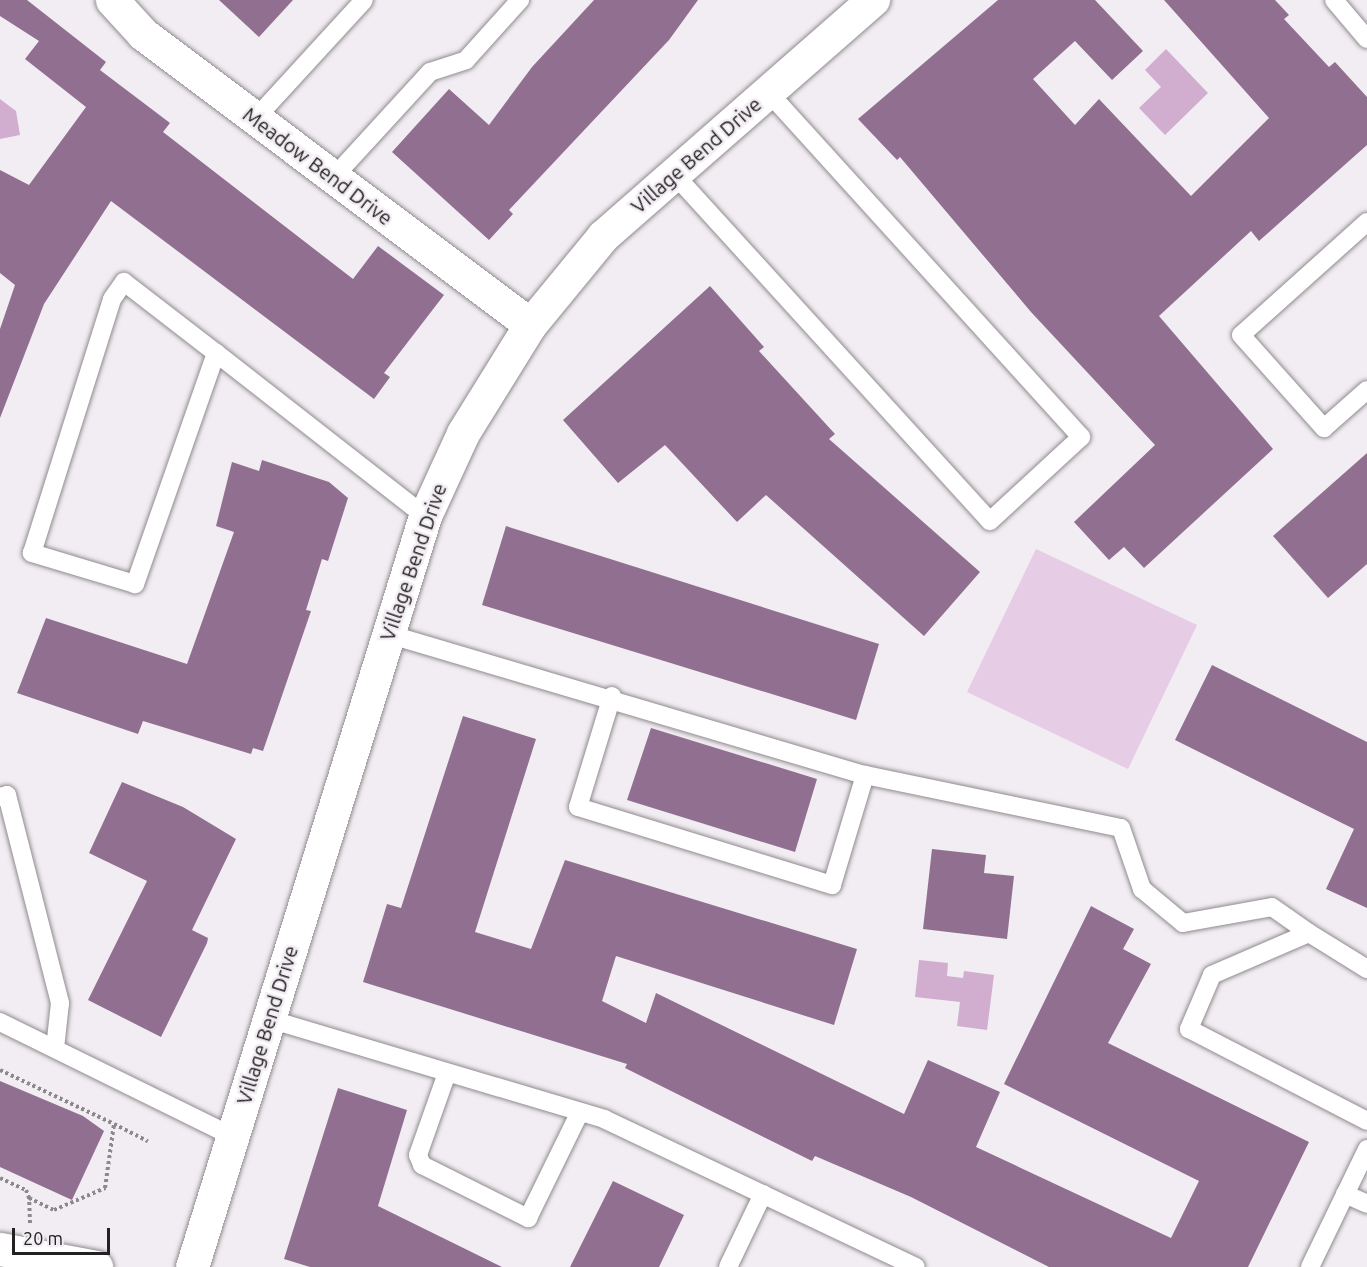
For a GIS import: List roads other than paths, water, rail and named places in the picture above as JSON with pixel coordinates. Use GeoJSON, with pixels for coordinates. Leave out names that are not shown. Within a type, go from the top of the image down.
{"type":"FeatureCollection","features":[{"type":"Feature","properties":{"kind":"street","name":"Meadow Bend Drive"},"geometry":{"type":"LineString","coordinates":[[112,0],[143,34],[530,325]]}},
{"type":"Feature","properties":{"kind":"street","name":"Village Bend Drive"},"geometry":{"type":"LineString","coordinates":[[192,1267],[425,516],[489,384],[530,325],[603,236],[873,0]]}},
{"type":"Feature","properties":{"kind":"street"},"geometry":{"type":"LineString","coordinates":[[0,1249],[96,1267]]}},
{"type":"Feature","properties":{"kind":"lane"},"geometry":{"type":"LineString","coordinates":[[255,119],[364,0]]}},
{"type":"Feature","properties":{"kind":"lane"},"geometry":{"type":"LineString","coordinates":[[332,178],[430,72],[466,60],[520,0]]}},
{"type":"Feature","properties":{"kind":"lane"},"geometry":{"type":"LineString","coordinates":[[1334,0],[1367,39]]}},
{"type":"Feature","properties":{"kind":"lane"},"geometry":{"type":"LineString","coordinates":[[674,174],[990,521],[1081,437],[768,92]]}},
{"type":"Feature","properties":{"kind":"lane"},"geometry":{"type":"LineString","coordinates":[[1367,222],[1241,334],[1324,428],[1367,390]]}},
{"type":"Feature","properties":{"kind":"lane"},"geometry":{"type":"LineString","coordinates":[[216,353],[135,584],[32,553],[112,299],[124,282],[216,353],[425,516]]}},
{"type":"Feature","properties":{"kind":"lane"},"geometry":{"type":"LineString","coordinates":[[388,634],[612,696],[865,775],[1121,828],[1142,889],[1183,923],[1272,907],[1367,969]]}},
{"type":"Feature","properties":{"kind":"lane"},"geometry":{"type":"LineString","coordinates":[[612,696],[578,807],[832,885],[865,775]]}},
{"type":"Feature","properties":{"kind":"lane"},"geometry":{"type":"LineString","coordinates":[[0,797],[7,795],[60,1003],[55,1048]]}},
{"type":"Feature","properties":{"kind":"lane"},"geometry":{"type":"LineString","coordinates":[[1309,933],[1212,975],[1189,1029],[1367,1121]]}},
{"type":"Feature","properties":{"kind":"lane"},"geometry":{"type":"LineString","coordinates":[[268,1020],[580,1112],[763,1194],[916,1267]]}},
{"type":"Feature","properties":{"kind":"lane"},"geometry":{"type":"LineString","coordinates":[[0,1022],[232,1136]]}},
{"type":"Feature","properties":{"kind":"lane"},"geometry":{"type":"LineString","coordinates":[[447,1073],[418,1155],[422,1165],[528,1218],[580,1112]]}},
{"type":"Feature","properties":{"kind":"lane"},"geometry":{"type":"LineString","coordinates":[[1310,1267],[1367,1149]]}},
{"type":"Feature","properties":{"kind":"lane"},"geometry":{"type":"LineString","coordinates":[[728,1267],[763,1194]]}},
{"type":"Feature","properties":{"kind":"lane"},"geometry":{"type":"LineString","coordinates":[[1345,1194],[1367,1204]]}}]}
